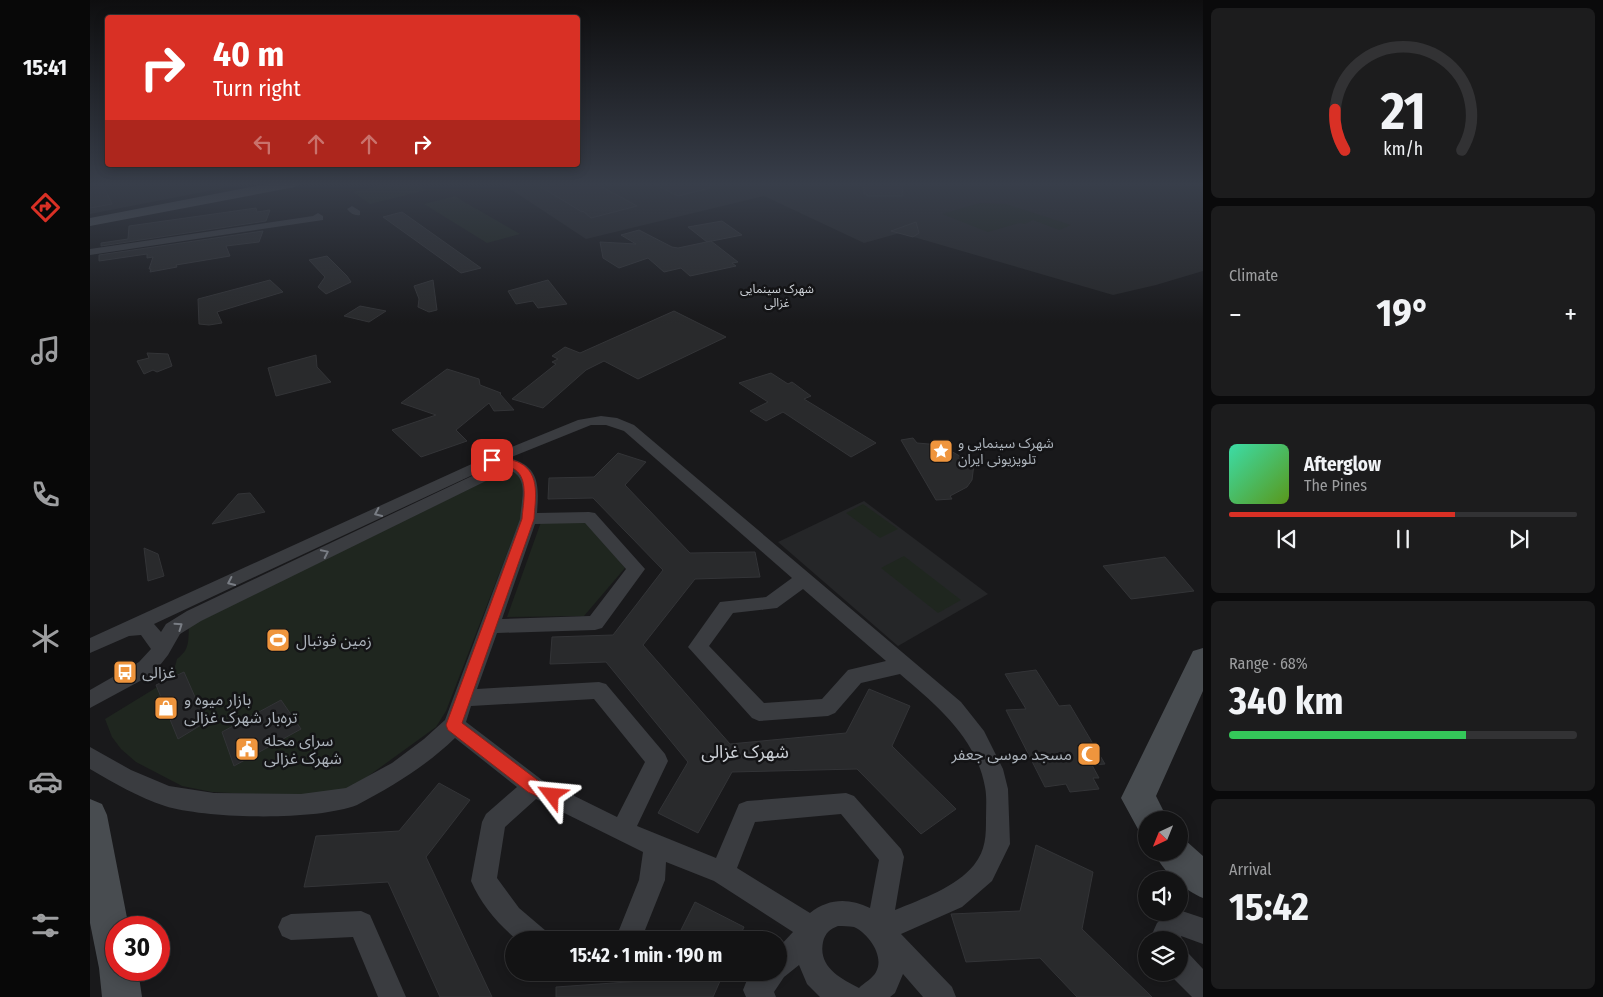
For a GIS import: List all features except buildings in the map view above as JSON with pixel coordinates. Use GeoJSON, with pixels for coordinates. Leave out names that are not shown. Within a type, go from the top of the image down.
{"type":"FeatureCollection","features":[{"type":"Feature","properties":{"kind":"main road"},"geometry":{"type":"LineString","coordinates":[[1146,811],[1138,798],[1203,659]]}},
{"type":"Feature","properties":{"kind":"main road"},"geometry":{"type":"LineString","coordinates":[[90,815],[108,916]]}},
{"type":"Feature","properties":{"kind":"main road"},"geometry":{"type":"LineString","coordinates":[[1182,861],[1203,880]]}},
{"type":"Feature","properties":{"kind":"main road"},"geometry":{"type":"LineString","coordinates":[[120,981],[122,997]]}},
{"type":"Feature","properties":{"kind":"street"},"geometry":{"type":"LineString","coordinates":[[90,252],[242,230]]}},
{"type":"Feature","properties":{"kind":"street"},"geometry":{"type":"LineString","coordinates":[[90,646],[261,576],[583,423],[609,420],[629,428],[954,708],[976,737],[992,769],[997,789],[998,844],[983,872],[953,898],[880,930]]}},
{"type":"Feature","properties":{"kind":"street"},"geometry":{"type":"LineString","coordinates":[[90,757],[123,777],[167,796],[214,804],[301,805],[349,798],[400,770],[432,746],[454,725],[528,519],[530,486],[527,475],[516,465],[501,462]]}},
{"type":"Feature","properties":{"kind":"street"},"geometry":{"type":"LineString","coordinates":[[491,626],[595,624],[636,569],[589,517],[528,519]]}},
{"type":"Feature","properties":{"kind":"street"},"geometry":{"type":"LineString","coordinates":[[90,700],[146,668],[161,650],[173,629],[261,576]]}},
{"type":"Feature","properties":{"kind":"street"},"geometry":{"type":"LineString","coordinates":[[804,579],[770,603],[727,607],[698,647],[759,712],[828,707],[855,676],[904,665]]}},
{"type":"Feature","properties":{"kind":"street"},"geometry":{"type":"LineString","coordinates":[[130,629],[146,628],[157,640],[161,650]]}},
{"type":"Feature","properties":{"kind":"street"},"geometry":{"type":"LineString","coordinates":[[463,698],[599,690],[657,761],[622,830]]}},
{"type":"Feature","properties":{"kind":"street"},"geometry":{"type":"LineString","coordinates":[[454,725],[534,787],[656,846],[723,873],[813,930]]}},
{"type":"Feature","properties":{"kind":"street"},"geometry":{"type":"LineString","coordinates":[[526,931],[510,917],[484,881],[494,822],[534,787]]}},
{"type":"Feature","properties":{"kind":"street"},"geometry":{"type":"LineString","coordinates":[[723,873],[747,812],[846,803],[892,857],[880,930],[888,942],[892,956],[892,970],[888,982],[880,991],[869,997]]}},
{"type":"Feature","properties":{"kind":"street"},"geometry":{"type":"LineString","coordinates":[[632,931],[652,880],[656,846]]}},
{"type":"Feature","properties":{"kind":"street"},"geometry":{"type":"LineString","coordinates":[[787,958],[820,920],[831,914],[843,912],[856,915],[869,921],[880,930],[942,997]]}},
{"type":"Feature","properties":{"kind":"street"},"geometry":{"type":"LineString","coordinates":[[1167,931],[1177,922],[1203,932]]}},
{"type":"Feature","properties":{"kind":"street"},"geometry":{"type":"LineString","coordinates":[[291,927],[361,924],[392,997]]}},
{"type":"Feature","properties":{"kind":"street"},"geometry":{"type":"LineString","coordinates":[[813,930],[809,943],[809,957],[815,972],[826,985],[839,994],[848,997]]}},
{"type":"Feature","properties":{"kind":"street"},"geometry":{"type":"LineString","coordinates":[[1188,973],[1203,989]]}},
{"type":"Feature","properties":{"kind":"street"},"geometry":{"type":"LineString","coordinates":[[762,997],[757,990],[765,981]]}},
{"type":"Feature","properties":{"kind":"shaded area"},"geometry":{"type":"Polygon","coordinates":[[[465,230],[512,230],[520,234],[487,243],[465,230]]]}},
{"type":"Feature","properties":{"kind":"shaded area"},"geometry":{"type":"Polygon","coordinates":[[[572,230],[625,230],[586,239],[572,230]]]}},
{"type":"Feature","properties":{"kind":"shaded area"},"geometry":{"type":"Polygon","coordinates":[[[835,230],[1203,230],[1203,271],[1113,295],[900,233],[864,243],[835,230]]]}},
{"type":"Feature","properties":{"kind":"shaded area"},"geometry":{"type":"Polygon","coordinates":[[[982,230],[997,230],[988,232],[982,230]]]}},
{"type":"Feature","properties":{"kind":"shaded area"},"geometry":{"type":"Polygon","coordinates":[[[505,471],[519,475],[523,482],[521,517],[446,711],[436,727],[349,790],[290,796],[212,792],[182,786],[136,762],[121,749],[112,737],[105,719],[172,678],[177,659],[188,645],[189,626],[505,471]]]}},
{"type":"Feature","properties":{"kind":"shaded area"},"geometry":{"type":"Polygon","coordinates":[[[864,501],[988,594],[898,646],[778,542],[864,501]]]}},
{"type":"Feature","properties":{"kind":"shaded area"},"geometry":{"type":"Polygon","coordinates":[[[863,504],[898,529],[880,538],[846,513],[863,504]]]}},
{"type":"Feature","properties":{"kind":"shaded area"},"geometry":{"type":"Polygon","coordinates":[[[541,522],[588,523],[625,568],[584,616],[507,617],[541,522]]]}},
{"type":"Feature","properties":{"kind":"shaded area"},"geometry":{"type":"Polygon","coordinates":[[[904,556],[961,600],[938,613],[881,568],[904,556]]]}},
{"type":"Feature","properties":{"kind":"place","name":"شهرک سینمایی و تلویزیونی ایران"},"geometry":{"type":"Point","coordinates":[941,451]}},
{"type":"Feature","properties":{"kind":"place","name":"زمین فوتبال"},"geometry":{"type":"Point","coordinates":[278,640]}},
{"type":"Feature","properties":{"kind":"place","name":"غزالی"},"geometry":{"type":"Point","coordinates":[125,672]}},
{"type":"Feature","properties":{"kind":"place","name":"بازار میوه و تره‌بار شهرک غزالی"},"geometry":{"type":"Point","coordinates":[166,708]}},
{"type":"Feature","properties":{"kind":"place","name":"سرای محله شهرک غزالی"},"geometry":{"type":"Point","coordinates":[247,749]}},
{"type":"Feature","properties":{"kind":"place","name":"مسجد موسی جعفر"},"geometry":{"type":"Point","coordinates":[1089,754]}},
{"type":"Feature","properties":{"kind":"district","name":"شهرک سینمایی غزالی"},"geometry":{"type":"Point","coordinates":[777,296]}},
{"type":"Feature","properties":{"kind":"district","name":"شهرک غزالی"},"geometry":{"type":"Point","coordinates":[745,752]}},
{"type":"Feature","properties":{"kind":"route"},"geometry":{"type":"LineString","coordinates":[[492,460],[516,465],[527,475],[530,486],[528,519],[454,725],[534,787],[552,795]]}}]}
